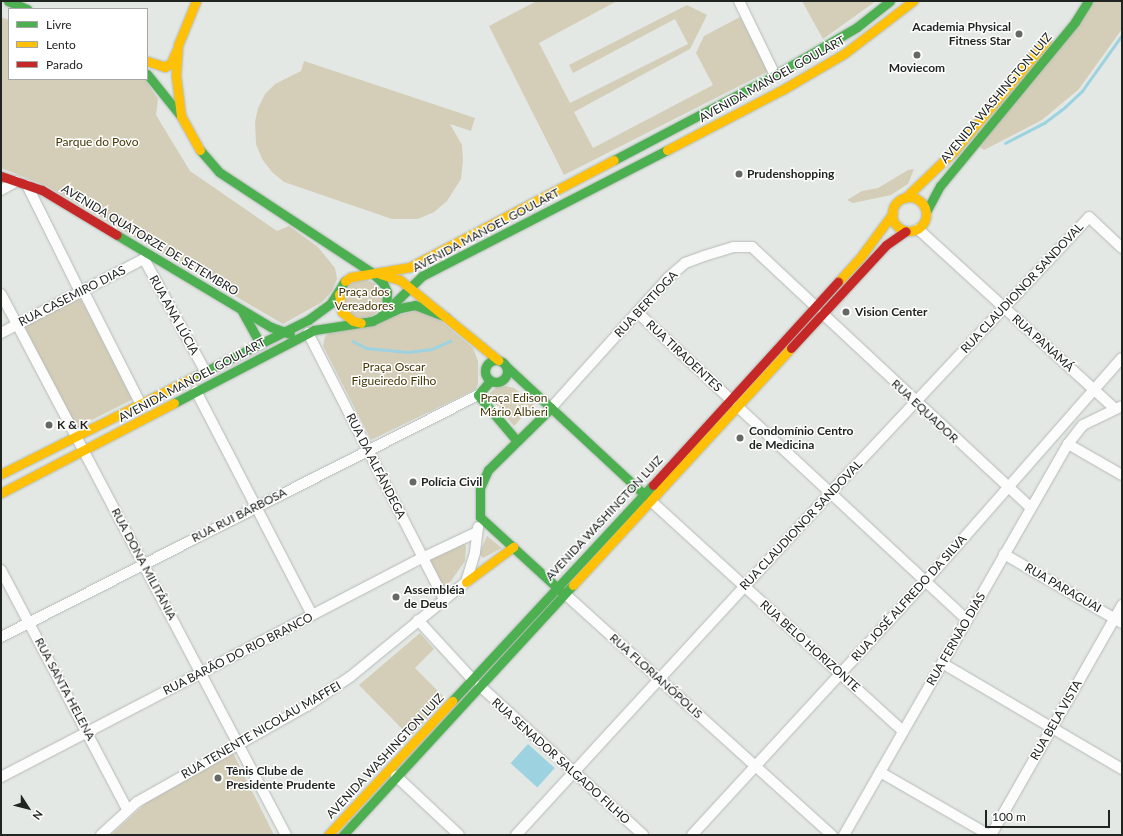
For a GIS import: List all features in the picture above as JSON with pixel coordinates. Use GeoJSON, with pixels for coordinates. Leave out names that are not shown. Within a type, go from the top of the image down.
{"type":"FeatureCollection","features":[{"type":"Feature","properties":{"kind":"main road"},"geometry":{"type":"LineString","coordinates":[[8,1],[25,8]]}},
{"type":"Feature","properties":{"kind":"main road"},"geometry":{"type":"LineString","coordinates":[[148,61],[165,67],[171,63],[196,1]]}},
{"type":"Feature","properties":{"kind":"main road","name":"AVENIDA MANOEL GOULART"},"geometry":{"type":"LineString","coordinates":[[1,474],[284,332],[323,310],[339,294],[344,282],[351,277],[371,272],[410,267],[775,75],[857,27],[890,1]]}},
{"type":"Feature","properties":{"kind":"main road","name":"AVENIDA MANOEL GOULART"},"geometry":{"type":"LineString","coordinates":[[1,493],[304,335],[336,324],[363,323],[380,317],[408,287],[428,273],[782,90],[845,54],[913,1]]}},
{"type":"Feature","properties":{"kind":"main road","name":"AVENIDA WASHINGTON LUIZ"},"geometry":{"type":"LineString","coordinates":[[1062,29],[1076,1]]}},
{"type":"Feature","properties":{"kind":"main road","name":"AVENIDA WASHINGTON LUIZ"},"geometry":{"type":"LineString","coordinates":[[926,212],[940,186],[1062,29],[1088,1]]}},
{"type":"Feature","properties":{"kind":"main road","name":"AVENIDA WASHINGTON LUIZ"},"geometry":{"type":"LineString","coordinates":[[905,198],[953,152],[1052,42]]}},
{"type":"Feature","properties":{"kind":"main road"},"geometry":{"type":"LineString","coordinates":[[178,45],[176,76],[181,116]]}},
{"type":"Feature","properties":{"kind":"main road"},"geometry":{"type":"LineString","coordinates":[[148,75],[181,116],[195,143],[219,172],[371,272],[383,283],[387,292],[386,309]]}},
{"type":"Feature","properties":{"kind":"main road","name":"AVENIDA QUATORZE DE SETEMBRO"},"geometry":{"type":"LineString","coordinates":[[1,176],[42,190],[146,255],[284,332],[304,335]]}},
{"type":"Feature","properties":{"kind":"main road"},"geometry":{"type":"LineString","coordinates":[[905,198],[919,200],[926,212],[926,218],[918,229],[906,231],[896,225],[892,213],[897,203],[905,198]]}},
{"type":"Feature","properties":{"kind":"main road","name":"AVENIDA WASHINGTON LUIZ"},"geometry":{"type":"LineString","coordinates":[[734,403],[815,306],[862,255],[892,213]]}},
{"type":"Feature","properties":{"kind":"main road","name":"AVENIDA WASHINGTON LUIZ"},"geometry":{"type":"LineString","coordinates":[[328,835],[476,682],[734,403],[823,314],[886,244],[906,231]]}},
{"type":"Feature","properties":{"kind":"main road"},"geometry":{"type":"LineString","coordinates":[[371,272],[400,280],[472,337],[540,398]]}},
{"type":"Feature","properties":{"kind":"main road"},"geometry":{"type":"LineString","coordinates":[[428,273],[422,285],[422,292],[432,305]]}},
{"type":"Feature","properties":{"kind":"main road"},"geometry":{"type":"LineString","coordinates":[[339,294],[339,304],[346,316],[363,323]]}},
{"type":"Feature","properties":{"kind":"main road"},"geometry":{"type":"LineString","coordinates":[[380,317],[400,308],[415,305],[446,317]]}},
{"type":"Feature","properties":{"kind":"main road"},"geometry":{"type":"LineString","coordinates":[[240,307],[249,320],[260,344]]}},
{"type":"Feature","properties":{"kind":"main road"},"geometry":{"type":"LineString","coordinates":[[472,337],[480,350],[485,371],[494,382],[520,385],[540,398]]}},
{"type":"Feature","properties":{"kind":"main road"},"geometry":{"type":"LineString","coordinates":[[485,371],[487,364],[498,360]]}},
{"type":"Feature","properties":{"kind":"main road"},"geometry":{"type":"LineString","coordinates":[[507,367],[505,379],[494,382],[478,395],[517,441]]}},
{"type":"Feature","properties":{"kind":"main road","name":"RUA BELO HORIZONTE"},"geometry":{"type":"LineString","coordinates":[[540,398],[647,497]]}},
{"type":"Feature","properties":{"kind":"main road"},"geometry":{"type":"LineString","coordinates":[[480,517],[482,480],[488,470],[550,408]]}},
{"type":"Feature","properties":{"kind":"main road","name":"RUA FLORIANÓPOLIS"},"geometry":{"type":"LineString","coordinates":[[480,517],[561,590]]}},
{"type":"Feature","properties":{"kind":"main road"},"geometry":{"type":"LineString","coordinates":[[466,582],[513,547]]}},
{"type":"Feature","properties":{"kind":"main road","name":"AVENIDA WASHINGTON LUIZ"},"geometry":{"type":"LineString","coordinates":[[343,835],[396,776],[476,682]]}},
{"type":"Feature","properties":{"kind":"street"},"geometry":{"type":"LineString","coordinates":[[739,1],[775,75]]}},
{"type":"Feature","properties":{"kind":"street"},"geometry":{"type":"LineString","coordinates":[[1,190],[22,183],[140,403]]}},
{"type":"Feature","properties":{"kind":"street","name":"RUA CLAUDIONOR SANDOVAL"},"geometry":{"type":"LineString","coordinates":[[516,835],[830,493],[1089,217],[1122,248]]}},
{"type":"Feature","properties":{"kind":"street","name":"RUA PANAMÁ"},"geometry":{"type":"LineString","coordinates":[[918,229],[1003,308],[1094,389],[1119,407]]}},
{"type":"Feature","properties":{"kind":"street","name":"RUA BERTIOGA"},"geometry":{"type":"LineString","coordinates":[[550,408],[670,276],[686,264],[733,247],[752,247],[815,306]]}},
{"type":"Feature","properties":{"kind":"street","name":"RUA CASEMIRO DIAS"},"geometry":{"type":"LineString","coordinates":[[1,333],[146,255]]}},
{"type":"Feature","properties":{"kind":"street","name":"RUA ANA LÚCIA"},"geometry":{"type":"LineString","coordinates":[[146,255],[205,371]]}},
{"type":"Feature","properties":{"kind":"street","name":"RUA DONA MILITÂNIA"},"geometry":{"type":"LineString","coordinates":[[1,294],[286,835]]}},
{"type":"Feature","properties":{"kind":"street","name":"RUA TIRADENTES"},"geometry":{"type":"LineString","coordinates":[[637,312],[966,620]]}},
{"type":"Feature","properties":{"kind":"street","name":"RUA EQUADOR"},"geometry":{"type":"LineString","coordinates":[[823,314],[915,402],[1030,507]]}},
{"type":"Feature","properties":{"kind":"street","name":"RUA DA ALFÂNDEGA"},"geometry":{"type":"LineString","coordinates":[[304,335],[367,450],[444,599]]}},
{"type":"Feature","properties":{"kind":"street","name":"RUA JOSÉ ALFREDO DA SILVA"},"geometry":{"type":"LineString","coordinates":[[692,835],[925,582],[1122,358]]}},
{"type":"Feature","properties":{"kind":"street"},"geometry":{"type":"LineString","coordinates":[[196,391],[312,615]]}},
{"type":"Feature","properties":{"kind":"street","name":"RUA RUI BARBOSA"},"geometry":{"type":"LineString","coordinates":[[1,637],[478,395]]}},
{"type":"Feature","properties":{"kind":"street","name":"RUA FERNÃO DIAS"},"geometry":{"type":"LineString","coordinates":[[844,835],[1030,507],[1068,444],[1083,425],[1119,407]]}},
{"type":"Feature","properties":{"kind":"street"},"geometry":{"type":"LineString","coordinates":[[1068,444],[1122,476]]}},
{"type":"Feature","properties":{"kind":"street","name":"RUA BELO HORIZONTE"},"geometry":{"type":"LineString","coordinates":[[647,497],[903,731]]}},
{"type":"Feature","properties":{"kind":"street"},"geometry":{"type":"LineString","coordinates":[[466,582],[475,552],[480,517]]}},
{"type":"Feature","properties":{"kind":"street","name":"RUA BARÃO DO RIO BRANCO"},"geometry":{"type":"LineString","coordinates":[[1,777],[422,558],[477,532]]}},
{"type":"Feature","properties":{"kind":"street","name":"RUA PARAGUAI"},"geometry":{"type":"LineString","coordinates":[[1004,554],[1118,620]]}},
{"type":"Feature","properties":{"kind":"street","name":"RUA SANTA HELENA"},"geometry":{"type":"LineString","coordinates":[[1,570],[88,732],[127,809]]}},
{"type":"Feature","properties":{"kind":"street","name":"RUA TENENTE NICOLAU MAFFEI"},"geometry":{"type":"LineString","coordinates":[[101,835],[136,802],[330,693],[466,582]]}},
{"type":"Feature","properties":{"kind":"street","name":"RUA FLORIANÓPOLIS"},"geometry":{"type":"LineString","coordinates":[[561,590],[832,835]]}},
{"type":"Feature","properties":{"kind":"street","name":"RUA BELA VISTA"},"geometry":{"type":"LineString","coordinates":[[990,835],[1052,728],[1118,620],[1122,605]]}},
{"type":"Feature","properties":{"kind":"street","name":"RUA SENADOR SALGADO FILHO"},"geometry":{"type":"LineString","coordinates":[[418,620],[476,682],[643,835]]}},
{"type":"Feature","properties":{"kind":"street"},"geometry":{"type":"LineString","coordinates":[[942,663],[1122,769]]}},
{"type":"Feature","properties":{"kind":"street"},"geometry":{"type":"LineString","coordinates":[[880,772],[990,835]]}},
{"type":"Feature","properties":{"kind":"street"},"geometry":{"type":"LineString","coordinates":[[396,776],[459,835]]}},
{"type":"Feature","properties":{"kind":"green space"},"geometry":{"type":"Polygon","coordinates":[[[537,1],[617,1],[539,43],[570,103],[688,44],[675,19],[573,73],[569,65],[687,5],[707,15],[690,49],[574,112],[593,148],[713,85],[696,53],[704,36],[740,17],[769,71],[564,175],[489,26],[537,1]]]}},
{"type":"Feature","properties":{"kind":"green space"},"geometry":{"type":"Polygon","coordinates":[[[802,1],[876,1],[823,39],[802,1]]]}},
{"type":"Feature","properties":{"kind":"green space"},"geometry":{"type":"Polygon","coordinates":[[[1093,1],[1122,1],[1122,29],[1079,89],[1042,120],[984,150],[978,146],[1093,1]]]}},
{"type":"Feature","properties":{"kind":"green space","name":"Parque do Povo"},"geometry":{"type":"Polygon","coordinates":[[[1,17],[8,20],[8,80],[146,80],[158,99],[156,115],[190,171],[277,231],[289,226],[318,247],[335,268],[337,279],[332,291],[322,302],[283,324],[47,186],[1,168],[1,17]]]}},
{"type":"Feature","properties":{"kind":"green space"},"geometry":{"type":"Polygon","coordinates":[[[304,61],[475,118],[471,131],[450,124],[462,145],[463,160],[461,179],[447,201],[434,212],[418,219],[392,219],[284,182],[272,172],[262,159],[256,144],[255,122],[258,108],[265,94],[275,84],[301,71],[304,61]]]}},
{"type":"Feature","properties":{"kind":"green space"},"geometry":{"type":"Polygon","coordinates":[[[914,169],[908,184],[891,195],[853,203],[847,200],[862,191],[878,188],[908,170],[914,169]]]}},
{"type":"Feature","properties":{"kind":"green space","name":"Praça dos Vereadores"},"geometry":{"type":"Polygon","coordinates":[[[363,280],[376,286],[382,299],[376,312],[363,318],[350,312],[344,299],[350,286],[363,280]]]}},
{"type":"Feature","properties":{"kind":"green space"},"geometry":{"type":"Polygon","coordinates":[[[80,297],[132,399],[76,428],[24,326],[80,297]]]}},
{"type":"Feature","properties":{"kind":"green space","name":"Praça Oscar Figueiredo Filho"},"geometry":{"type":"Polygon","coordinates":[[[419,310],[437,318],[473,348],[478,361],[478,384],[476,389],[371,440],[323,346],[325,337],[329,332],[419,310]]]}},
{"type":"Feature","properties":{"kind":"green space","name":"Praça Edison Mário Albieri"},"geometry":{"type":"Polygon","coordinates":[[[506,386],[514,388],[534,404],[514,426],[490,397],[490,393],[497,387],[506,386]]]}},
{"type":"Feature","properties":{"kind":"green space"},"geometry":{"type":"Polygon","coordinates":[[[487,536],[502,548],[483,558],[479,554],[487,536]]]}},
{"type":"Feature","properties":{"kind":"green space"},"geometry":{"type":"Polygon","coordinates":[[[464,543],[466,547],[465,561],[451,581],[443,588],[429,560],[464,543]]]}},
{"type":"Feature","properties":{"kind":"green space"},"geometry":{"type":"Polygon","coordinates":[[[420,633],[434,649],[415,668],[446,699],[410,737],[359,685],[420,633]]]}},
{"type":"Feature","properties":{"kind":"green space","name":"Tênis Clube de Presidente Prudente"},"geometry":{"type":"Polygon","coordinates":[[[233,753],[274,835],[111,835],[147,802],[233,753]]]}},
{"type":"Feature","properties":{"kind":"water"},"geometry":{"type":"Polygon","coordinates":[[[528,744],[555,768],[537,787],[511,763],[528,744]]]}},
{"type":"Feature","properties":{"kind":"waterway"},"geometry":{"type":"LineString","coordinates":[[1005,143],[1044,123],[1065,107],[1082,91],[1122,35]]}},
{"type":"Feature","properties":{"kind":"waterway"},"geometry":{"type":"LineString","coordinates":[[353,341],[366,348],[408,352],[432,349],[450,341]]}},
{"type":"Feature","properties":{"kind":"traffic: fast"},"geometry":{"type":"LineString","coordinates":[[8,1],[25,8]]}},
{"type":"Feature","properties":{"kind":"traffic: fast"},"geometry":{"type":"LineString","coordinates":[[614,160],[775,75],[857,27],[890,1]]}},
{"type":"Feature","properties":{"kind":"traffic: fast"},"geometry":{"type":"LineString","coordinates":[[926,212],[940,186],[1075,22],[1088,1]]}},
{"type":"Feature","properties":{"kind":"traffic: fast"},"geometry":{"type":"LineString","coordinates":[[148,75],[180,115]]}},
{"type":"Feature","properties":{"kind":"traffic: fast"},"geometry":{"type":"LineString","coordinates":[[200,150],[219,172],[371,272],[383,283],[387,292],[386,309]]}},
{"type":"Feature","properties":{"kind":"traffic: fast"},"geometry":{"type":"LineString","coordinates":[[380,317],[422,276],[667,150]]}},
{"type":"Feature","properties":{"kind":"traffic: fast"},"geometry":{"type":"LineString","coordinates":[[117,235],[271,327],[290,334]]}},
{"type":"Feature","properties":{"kind":"traffic: fast"},"geometry":{"type":"LineString","coordinates":[[192,378],[308,320],[331,303],[345,281]]}},
{"type":"Feature","properties":{"kind":"traffic: fast"},"geometry":{"type":"LineString","coordinates":[[174,403],[314,330],[372,321],[400,308],[415,305],[446,317]]}},
{"type":"Feature","properties":{"kind":"traffic: fast"},"geometry":{"type":"LineString","coordinates":[[242,311],[260,344]]}},
{"type":"Feature","properties":{"kind":"traffic: fast"},"geometry":{"type":"LineString","coordinates":[[492,360],[500,360],[507,367],[507,371],[507,375],[500,382],[492,382],[485,375],[485,367],[492,360]]}},
{"type":"Feature","properties":{"kind":"traffic: fast"},"geometry":{"type":"LineString","coordinates":[[507,367],[650,500]]}},
{"type":"Feature","properties":{"kind":"traffic: fast"},"geometry":{"type":"LineString","coordinates":[[490,381],[478,395],[517,441]]}},
{"type":"Feature","properties":{"kind":"traffic: fast"},"geometry":{"type":"LineString","coordinates":[[551,408],[488,470],[480,488],[480,517],[563,593]]}},
{"type":"Feature","properties":{"kind":"traffic: fast"},"geometry":{"type":"LineString","coordinates":[[452,701],[653,485]]}},
{"type":"Feature","properties":{"kind":"traffic: fast"},"geometry":{"type":"LineString","coordinates":[[343,835],[573,585]]}},
{"type":"Feature","properties":{"kind":"traffic: slow"},"geometry":{"type":"LineString","coordinates":[[196,1],[178,45],[176,76],[181,116],[200,150]]}},
{"type":"Feature","properties":{"kind":"traffic: slow"},"geometry":{"type":"LineString","coordinates":[[667,150],[782,90],[845,53],[913,1]]}},
{"type":"Feature","properties":{"kind":"traffic: slow"},"geometry":{"type":"LineString","coordinates":[[905,198],[953,152],[1046,41]]}},
{"type":"Feature","properties":{"kind":"traffic: slow"},"geometry":{"type":"LineString","coordinates":[[148,61],[165,67],[171,63],[176,51]]}},
{"type":"Feature","properties":{"kind":"traffic: slow"},"geometry":{"type":"LineString","coordinates":[[345,281],[351,277],[410,267],[614,160]]}},
{"type":"Feature","properties":{"kind":"traffic: slow"},"geometry":{"type":"LineString","coordinates":[[909,197],[921,202],[926,214],[921,226],[909,231],[897,226],[892,214],[897,202],[909,197]]}},
{"type":"Feature","properties":{"kind":"traffic: slow"},"geometry":{"type":"LineString","coordinates":[[838,282],[862,255],[893,213]]}},
{"type":"Feature","properties":{"kind":"traffic: slow"},"geometry":{"type":"LineString","coordinates":[[380,274],[400,280],[498,360]]}},
{"type":"Feature","properties":{"kind":"traffic: slow"},"geometry":{"type":"LineString","coordinates":[[339,294],[342,312],[353,321],[361,323]]}},
{"type":"Feature","properties":{"kind":"traffic: slow"},"geometry":{"type":"LineString","coordinates":[[573,585],[791,348]]}},
{"type":"Feature","properties":{"kind":"traffic: slow"},"geometry":{"type":"LineString","coordinates":[[1,474],[192,378]]}},
{"type":"Feature","properties":{"kind":"traffic: slow"},"geometry":{"type":"LineString","coordinates":[[1,493],[174,403]]}},
{"type":"Feature","properties":{"kind":"traffic: slow"},"geometry":{"type":"LineString","coordinates":[[466,582],[513,547]]}},
{"type":"Feature","properties":{"kind":"traffic: slow"},"geometry":{"type":"LineString","coordinates":[[328,835],[452,701]]}},
{"type":"Feature","properties":{"kind":"traffic: jam"},"geometry":{"type":"LineString","coordinates":[[1,176],[42,190],[117,235]]}},
{"type":"Feature","properties":{"kind":"traffic: jam"},"geometry":{"type":"LineString","coordinates":[[791,348],[886,245],[906,231]]}},
{"type":"Feature","properties":{"kind":"traffic: jam"},"geometry":{"type":"LineString","coordinates":[[653,485],[838,282]]}},
{"type":"Feature","properties":{"kind":"place","name":"Academia Physical Fitness Star"},"geometry":{"type":"Point","coordinates":[1019,34]}},
{"type":"Feature","properties":{"kind":"place","name":"Moviecom"},"geometry":{"type":"Point","coordinates":[917,55]}},
{"type":"Feature","properties":{"kind":"place","name":"Prudenshopping"},"geometry":{"type":"Point","coordinates":[739,174]}},
{"type":"Feature","properties":{"kind":"place","name":"Vision Center"},"geometry":{"type":"Point","coordinates":[846,312]}},
{"type":"Feature","properties":{"kind":"place","name":"K & K"},"geometry":{"type":"Point","coordinates":[49,425]}},
{"type":"Feature","properties":{"kind":"place","name":"Condomínio Centro de Medicina"},"geometry":{"type":"Point","coordinates":[740,438]}},
{"type":"Feature","properties":{"kind":"place","name":"Polícia Civil"},"geometry":{"type":"Point","coordinates":[413,482]}},
{"type":"Feature","properties":{"kind":"place","name":"Assembléia de Deus"},"geometry":{"type":"Point","coordinates":[396,597]}},
{"type":"Feature","properties":{"kind":"place","name":"Tênis Clube de Presidente Prudente"},"geometry":{"type":"Point","coordinates":[218,778]}}]}
